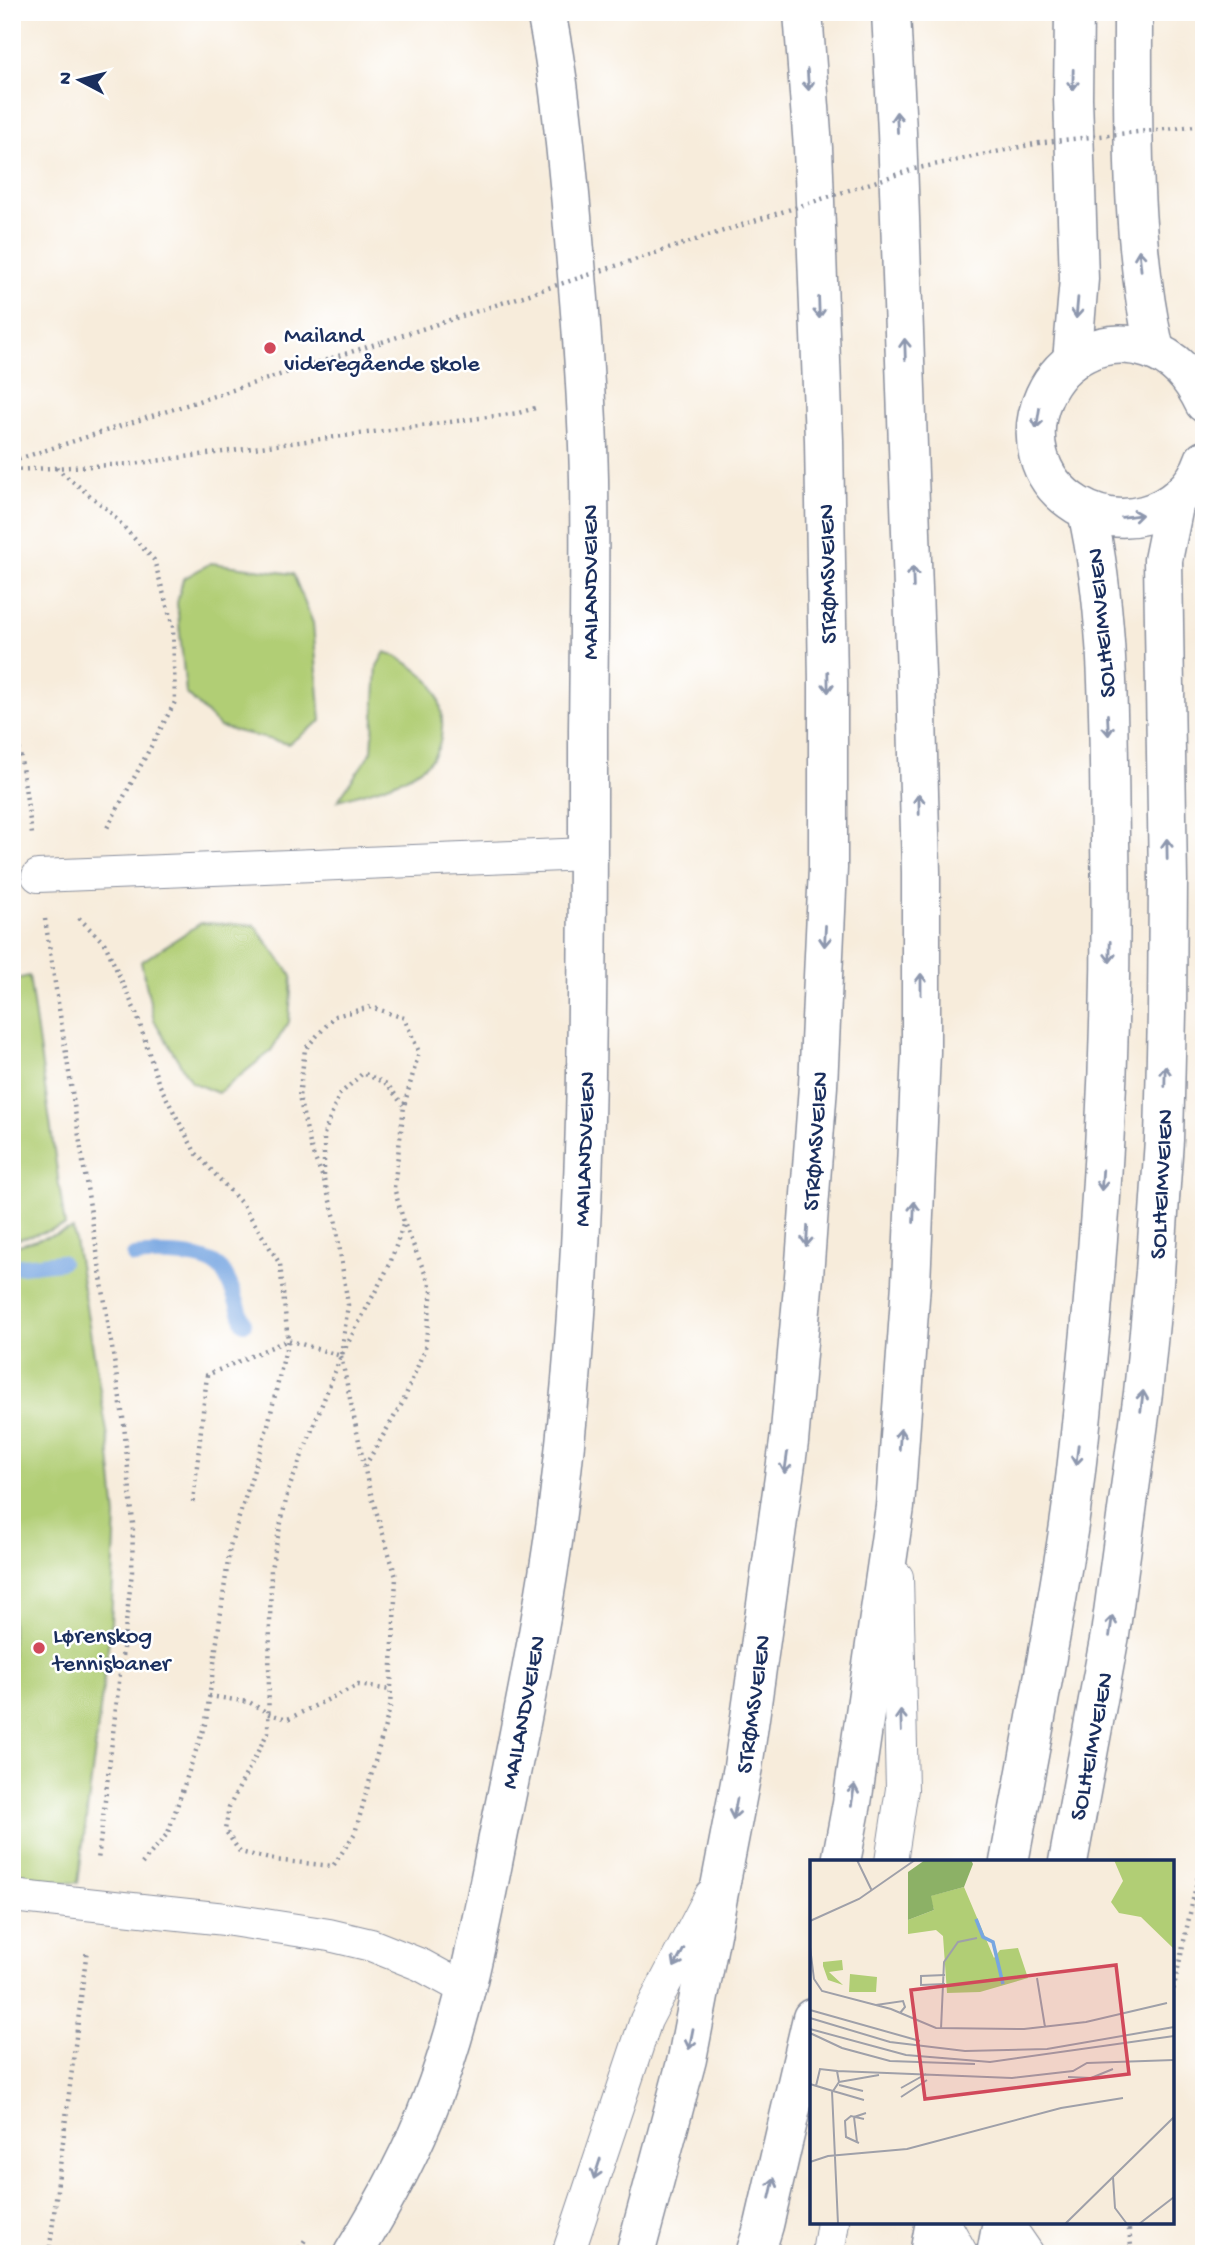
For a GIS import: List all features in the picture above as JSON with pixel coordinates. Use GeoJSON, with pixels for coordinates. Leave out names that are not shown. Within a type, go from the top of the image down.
{"type":"FeatureCollection","features":[{"type":"Feature","properties":{"kind":"main road","name":"MAILANDVEIEN"},"geometry":{"type":"LineString","coordinates":[[352,2254],[402,2169],[430,2104],[451,2044],[465,1989],[525,1701],[558,1500],[571,1376],[582,1210],[589,854],[589,479],[586,398],[568,173],[546,12]]}},
{"type":"Feature","properties":{"kind":"main road","name":"STRØMSVEIEN"},"geometry":{"type":"LineString","coordinates":[[635,2254],[687,2059],[743,1767],[789,1442],[804,1276],[818,1086],[828,868],[828,684],[824,440],[813,148],[803,12]]}},
{"type":"Feature","properties":{"kind":"main road"},"geometry":{"type":"LineString","coordinates":[[841,1860],[895,1507],[911,1284],[919,1093],[921,872],[907,407],[891,12]]}},
{"type":"Feature","properties":{"kind":"main road"},"geometry":{"type":"LineString","coordinates":[[1072,361],[1079,279],[1073,98],[1074,12]]}},
{"type":"Feature","properties":{"kind":"main road"},"geometry":{"type":"LineString","coordinates":[[1133,12],[1135,177],[1139,247],[1147,315],[1155,352]]}},
{"type":"Feature","properties":{"kind":"main road"},"geometry":{"type":"LineString","coordinates":[[1204,403],[1184,371],[1155,352],[1139,346],[1112,346],[1087,353],[1072,361],[1055,377],[1043,396],[1037,418],[1036,441],[1041,463],[1052,483],[1068,499],[1087,511],[1109,517],[1132,518],[1155,512],[1175,500],[1195,480],[1204,460]]}},
{"type":"Feature","properties":{"kind":"main road","name":"SOLHEIMVEIEN"},"geometry":{"type":"LineString","coordinates":[[1068,1860],[1110,1635],[1143,1393],[1155,1272],[1164,1140],[1167,1013],[1168,881],[1163,561],[1175,500]]}},
{"type":"Feature","properties":{"kind":"main road","name":"SOLHEIMVEIEN"},"geometry":{"type":"LineString","coordinates":[[1009,1860],[1069,1524],[1095,1283],[1105,1144],[1111,890],[1108,742],[1102,609],[1096,550],[1087,511]]}},
{"type":"Feature","properties":{"kind":"main road"},"geometry":{"type":"LineString","coordinates":[[755,2254],[810,2027]]}},
{"type":"Feature","properties":{"kind":"main road"},"geometry":{"type":"LineString","coordinates":[[929,2254],[935,2224]]}},
{"type":"Feature","properties":{"kind":"main road"},"geometry":{"type":"LineString","coordinates":[[996,2254],[1004,2224]]}},
{"type":"Feature","properties":{"kind":"lane"},"geometry":{"type":"LineString","coordinates":[[38,876],[589,854]]}},
{"type":"Feature","properties":{"kind":"lane"},"geometry":{"type":"LineString","coordinates":[[891,1860],[902,1789],[895,1507]]}},
{"type":"Feature","properties":{"kind":"lane"},"geometry":{"type":"LineString","coordinates":[[568,2254],[646,2020],[722,1876]]}},
{"type":"Feature","properties":{"kind":"lane"},"geometry":{"type":"LineString","coordinates":[[12,1896],[225,1919],[329,1935],[371,1945],[421,1965],[465,1989]]}},
{"type":"Feature","properties":{"kind":"lane"},"geometry":{"type":"LineString","coordinates":[[828,2254],[833,2224]]}},
{"type":"Feature","properties":{"kind":"lane"},"geometry":{"type":"LineString","coordinates":[[945,2224],[962,2254]]}},
{"type":"Feature","properties":{"kind":"lane"},"geometry":{"type":"LineString","coordinates":[[1006,2224],[1028,2254]]}},
{"type":"Feature","properties":{"kind":"path"},"geometry":{"type":"LineString","coordinates":[[12,461],[914,169],[1044,142],[1204,125]]}},
{"type":"Feature","properties":{"kind":"path"},"geometry":{"type":"LineString","coordinates":[[12,470],[132,464],[517,413]]}},
{"type":"Feature","properties":{"kind":"path"},"geometry":{"type":"LineString","coordinates":[[56,468],[108,510],[154,560],[173,627],[175,702],[105,832]]}},
{"type":"Feature","properties":{"kind":"path"},"geometry":{"type":"LineString","coordinates":[[12,700],[124,1424],[133,1524],[128,1617],[49,2254]]}},
{"type":"Feature","properties":{"kind":"path"},"geometry":{"type":"LineString","coordinates":[[38,876],[105,944],[137,1015],[158,1082],[195,1152],[243,1205],[280,1264],[288,1340],[268,1425],[230,1546],[206,1721],[168,1833],[126,1882],[93,1903]]}},
{"type":"Feature","properties":{"kind":"path"},"geometry":{"type":"LineString","coordinates":[[365,1466],[403,1402],[425,1348],[432,1290],[404,1222],[394,1188],[404,1106],[419,1052],[404,1018],[371,1007],[335,1016],[305,1049],[299,1097],[312,1152],[324,1180],[335,1218],[348,1305],[341,1356],[365,1466],[396,1577],[390,1708],[355,1833],[333,1866],[274,1860],[240,1852],[225,1830],[229,1807],[268,1732],[271,1568],[288,1491],[341,1356],[390,1264],[404,1222]]}},
{"type":"Feature","properties":{"kind":"path"},"geometry":{"type":"LineString","coordinates":[[324,1180],[324,1134],[339,1095],[363,1073],[387,1084],[404,1106]]}},
{"type":"Feature","properties":{"kind":"path"},"geometry":{"type":"LineString","coordinates":[[193,1502],[207,1376],[288,1340],[341,1356]]}},
{"type":"Feature","properties":{"kind":"path"},"geometry":{"type":"LineString","coordinates":[[209,1696],[249,1702],[269,1714],[288,1719],[358,1685],[390,1690]]}},
{"type":"Feature","properties":{"kind":"path"},"geometry":{"type":"LineString","coordinates":[[1174,1987],[1204,1849]]}},
{"type":"Feature","properties":{"kind":"path"},"geometry":{"type":"LineString","coordinates":[[1128,2224],[1132,2254]]}},
{"type":"Feature","properties":{"kind":"path"},"geometry":{"type":"LineString","coordinates":[[296,2254],[310,2234]]}},
{"type":"Feature","properties":{"kind":"green space"},"geometry":{"type":"Polygon","coordinates":[[[211,563],[293,574],[313,623],[321,721],[288,744],[220,727],[186,693],[177,603],[183,579],[211,563]]]}},
{"type":"Feature","properties":{"kind":"green space"},"geometry":{"type":"Polygon","coordinates":[[[385,652],[411,666],[433,686],[442,715],[438,746],[428,763],[408,776],[338,800],[372,751],[377,666],[385,652]]]}},
{"type":"Feature","properties":{"kind":"green space"},"geometry":{"type":"Polygon","coordinates":[[[201,923],[254,925],[292,976],[289,1022],[270,1052],[218,1093],[191,1082],[154,1020],[141,962],[201,923]]]}},
{"type":"Feature","properties":{"kind":"green space"},"geometry":{"type":"Polygon","coordinates":[[[29,976],[65,1226],[12,1241],[12,980],[29,976]]]}},
{"type":"Feature","properties":{"kind":"green space"},"geometry":{"type":"Polygon","coordinates":[[[73,1229],[109,1444],[116,1517],[111,1623],[78,1883],[12,1880],[12,1247],[73,1229]]]}},
{"type":"Feature","properties":{"kind":"waterway"},"geometry":{"type":"LineString","coordinates":[[134,1256],[182,1256],[217,1265],[230,1284],[244,1323]]}},
{"type":"Feature","properties":{"kind":"waterway"},"geometry":{"type":"LineString","coordinates":[[12,1267],[61,1262]]}},
{"type":"Feature","properties":{"kind":"place","name":"Mailand videregående skole"},"geometry":{"type":"Point","coordinates":[270,348]}},
{"type":"Feature","properties":{"kind":"place","name":"Lørenskog tennisbaner"},"geometry":{"type":"Point","coordinates":[39,1648]}}]}
